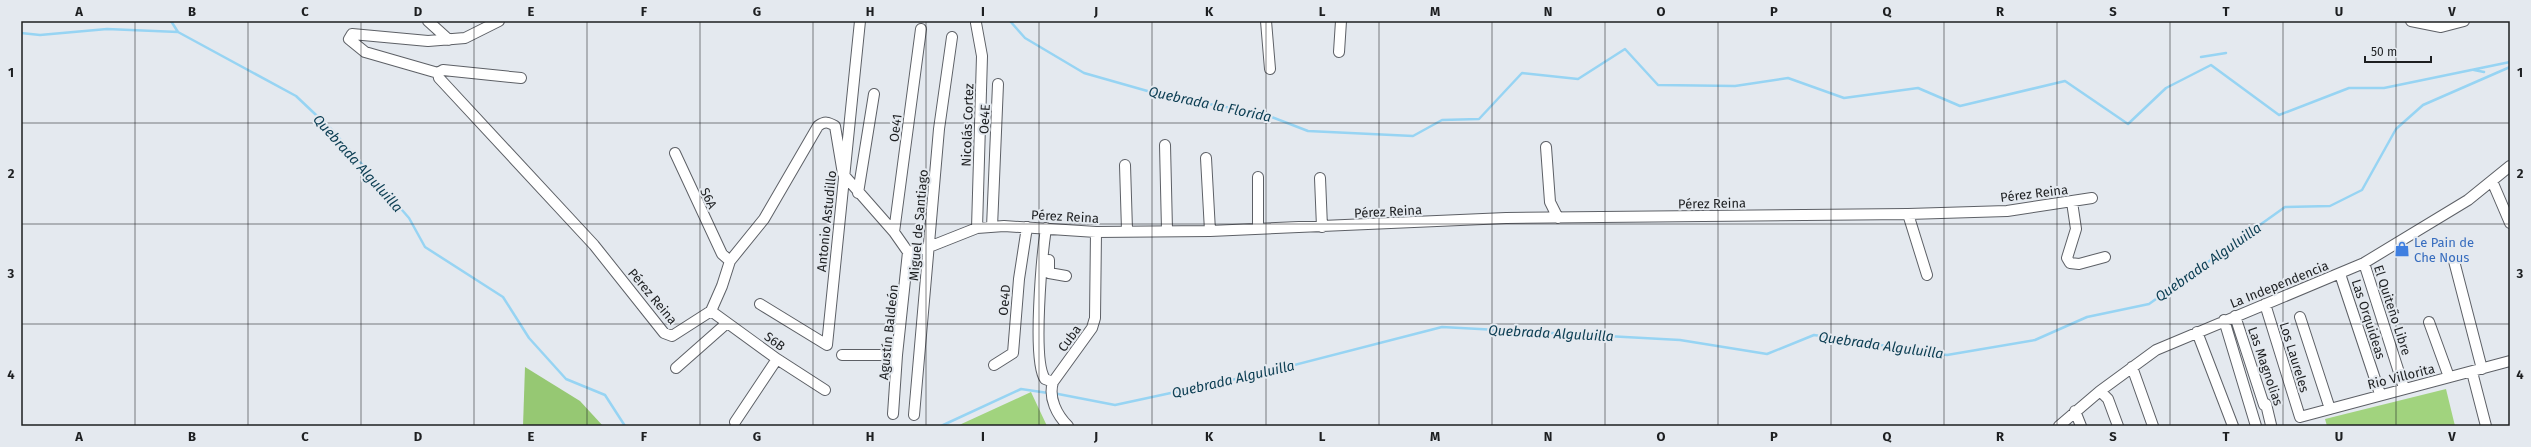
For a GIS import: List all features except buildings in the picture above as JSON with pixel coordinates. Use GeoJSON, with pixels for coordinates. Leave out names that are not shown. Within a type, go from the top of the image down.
{"type":"FeatureCollection","features":[{"type":"Feature","properties":{"kind":"street"},"geometry":{"type":"LineString","coordinates":[[428,21],[449,40]]}},
{"type":"Feature","properties":{"kind":"street"},"geometry":{"type":"LineString","coordinates":[[499,21],[465,38],[449,40],[428,41],[352,34],[349,39],[365,52],[438,73],[443,70],[521,78]]}},
{"type":"Feature","properties":{"kind":"street","name":"Antonio Astudillo"},"geometry":{"type":"LineString","coordinates":[[760,304],[827,345],[843,174],[860,21]]}},
{"type":"Feature","properties":{"kind":"street"},"geometry":{"type":"LineString","coordinates":[[1266,21],[1270,69]]}},
{"type":"Feature","properties":{"kind":"street"},"geometry":{"type":"LineString","coordinates":[[1339,52],[1341,21]]}},
{"type":"Feature","properties":{"kind":"street"},"geometry":{"type":"LineString","coordinates":[[2411,21],[2440,27],[2464,21]]}},
{"type":"Feature","properties":{"kind":"street","name":"Nicolás Cortez"},"geometry":{"type":"LineString","coordinates":[[976,23],[982,56],[977,228]]}},
{"type":"Feature","properties":{"kind":"street","name":"Oe41"},"geometry":{"type":"LineString","coordinates":[[894,232],[921,28]]}},
{"type":"Feature","properties":{"kind":"street","name":"Miguel de Santiago"},"geometry":{"type":"LineString","coordinates":[[914,415],[939,129],[952,37]]}},
{"type":"Feature","properties":{"kind":"street","name":"Pérez Reina"},"geometry":{"type":"LineString","coordinates":[[438,73],[439,78],[594,245],[664,333],[672,336],[711,310]]}},
{"type":"Feature","properties":{"kind":"street","name":"Oe4E"},"geometry":{"type":"LineString","coordinates":[[992,227],[998,84]]}},
{"type":"Feature","properties":{"kind":"street"},"geometry":{"type":"LineString","coordinates":[[858,193],[874,94]]}},
{"type":"Feature","properties":{"kind":"street"},"geometry":{"type":"LineString","coordinates":[[711,310],[726,257],[764,219],[818,126],[823,122],[828,122],[834,126],[843,174],[858,193],[894,232],[908,252]]}},
{"type":"Feature","properties":{"kind":"street"},"geometry":{"type":"LineString","coordinates":[[1165,145],[1167,230]]}},
{"type":"Feature","properties":{"kind":"street"},"geometry":{"type":"LineString","coordinates":[[1546,147],[1550,202],[1558,218]]}},
{"type":"Feature","properties":{"kind":"street","name":"S6A"},"geometry":{"type":"LineString","coordinates":[[675,153],[726,257]]}},
{"type":"Feature","properties":{"kind":"street"},"geometry":{"type":"LineString","coordinates":[[1206,158],[1210,231]]}},
{"type":"Feature","properties":{"kind":"street"},"geometry":{"type":"LineString","coordinates":[[1125,165],[1127,230]]}},
{"type":"Feature","properties":{"kind":"street","name":"La Independencia"},"geometry":{"type":"LineString","coordinates":[[2062,425],[2075,411],[2100,391],[2165,345],[2340,274],[2364,262],[2462,203],[2510,166]]}},
{"type":"Feature","properties":{"kind":"street"},"geometry":{"type":"LineString","coordinates":[[1258,177],[1258,227]]}},
{"type":"Feature","properties":{"kind":"street"},"geometry":{"type":"LineString","coordinates":[[1320,178],[1322,227]]}},
{"type":"Feature","properties":{"kind":"street"},"geometry":{"type":"LineString","coordinates":[[2492,181],[2510,223]]}},
{"type":"Feature","properties":{"kind":"street","name":"Pérez Reina"},"geometry":{"type":"LineString","coordinates":[[908,252],[929,248],[977,228],[992,227],[1048,228],[1096,232],[1127,230],[1210,231],[1258,227],[1322,227],[1558,218],[1908,214],[2007,211],[2092,198]]}},
{"type":"Feature","properties":{"kind":"street"},"geometry":{"type":"LineString","coordinates":[[2072,202],[2076,229],[2066,258],[2070,263],[2079,264],[2105,257]]}},
{"type":"Feature","properties":{"kind":"street"},"geometry":{"type":"LineString","coordinates":[[1908,214],[1927,275]]}},
{"type":"Feature","properties":{"kind":"street","name":"Oe4D"},"geometry":{"type":"LineString","coordinates":[[994,365],[1013,353],[1019,279],[1027,227]]}},
{"type":"Feature","properties":{"kind":"street"},"geometry":{"type":"LineString","coordinates":[[1048,228],[1049,273],[1066,276]]}},
{"type":"Feature","properties":{"kind":"street"},"geometry":{"type":"LineString","coordinates":[[1048,228],[1041,300],[1040,367],[1046,379],[1053,382],[1051,388],[1055,406],[1068,426]]}},
{"type":"Feature","properties":{"kind":"street","name":"Cuba"},"geometry":{"type":"LineString","coordinates":[[1053,382],[1092,328],[1096,232]]}},
{"type":"Feature","properties":{"kind":"street","name":"Agustín Baldeón"},"geometry":{"type":"LineString","coordinates":[[893,414],[897,355],[908,252]]}},
{"type":"Feature","properties":{"kind":"street"},"geometry":{"type":"LineString","coordinates":[[2454,261],[2477,370],[2486,426]]}},
{"type":"Feature","properties":{"kind":"street","name":"El Quiteño Libre"},"geometry":{"type":"LineString","coordinates":[[2364,262],[2404,388]]}},
{"type":"Feature","properties":{"kind":"street","name":"Las Orquideas"},"geometry":{"type":"LineString","coordinates":[[2340,274],[2380,394]]}},
{"type":"Feature","properties":{"kind":"street","name":"Los Laureles"},"geometry":{"type":"LineString","coordinates":[[2265,304],[2300,417]]}},
{"type":"Feature","properties":{"kind":"street","name":"S6B"},"geometry":{"type":"LineString","coordinates":[[711,310],[777,359],[825,390]]}},
{"type":"Feature","properties":{"kind":"street","name":"Las Magnolias"},"geometry":{"type":"LineString","coordinates":[[2235,316],[2252,375],[2264,405],[2266,404],[2272,425]]}},
{"type":"Feature","properties":{"kind":"street"},"geometry":{"type":"LineString","coordinates":[[2300,317],[2330,408]]}},
{"type":"Feature","properties":{"kind":"street"},"geometry":{"type":"LineString","coordinates":[[2224,320],[2256,426]]}},
{"type":"Feature","properties":{"kind":"street"},"geometry":{"type":"LineString","coordinates":[[2429,322],[2449,377]]}},
{"type":"Feature","properties":{"kind":"street"},"geometry":{"type":"LineString","coordinates":[[676,368],[727,323]]}},
{"type":"Feature","properties":{"kind":"street"},"geometry":{"type":"LineString","coordinates":[[2198,332],[2233,426]]}},
{"type":"Feature","properties":{"kind":"street"},"geometry":{"type":"LineString","coordinates":[[842,356],[897,355]]}},
{"type":"Feature","properties":{"kind":"street"},"geometry":{"type":"LineString","coordinates":[[735,422],[777,359]]}},
{"type":"Feature","properties":{"kind":"street","name":"Rio Villorita"},"geometry":{"type":"LineString","coordinates":[[2300,417],[2380,394],[2510,361]]}},
{"type":"Feature","properties":{"kind":"street"},"geometry":{"type":"LineString","coordinates":[[2132,367],[2153,426]]}},
{"type":"Feature","properties":{"kind":"street"},"geometry":{"type":"LineString","coordinates":[[2100,391],[2108,399],[2118,426]]}},
{"type":"Feature","properties":{"kind":"street"},"geometry":{"type":"LineString","coordinates":[[2075,411],[2081,426]]}},
{"type":"Feature","properties":{"kind":"green space"},"geometry":{"type":"Polygon","coordinates":[[[525,367],[580,401],[603,426],[523,426],[525,367]]]}},
{"type":"Feature","properties":{"kind":"green space"},"geometry":{"type":"Polygon","coordinates":[[[2446,389],[2455,426],[2327,426],[2325,419],[2446,389]]]}},
{"type":"Feature","properties":{"kind":"green space"},"geometry":{"type":"Polygon","coordinates":[[[1031,392],[1047,426],[957,426],[1031,392]]]}},
{"type":"Feature","properties":{"kind":"waterway"},"geometry":{"type":"LineString","coordinates":[[171,21],[178,32]]}},
{"type":"Feature","properties":{"kind":"waterway","name":"Quebrada la Florida"},"geometry":{"type":"LineString","coordinates":[[1010,21],[1025,38],[1084,73],[1165,96],[1264,114],[1308,131],[1413,136],[1442,120],[1479,119],[1522,73],[1578,79],[1625,49],[1658,85],[1735,86],[1788,78],[1844,98],[1918,88],[1960,106],[2065,81],[2128,124],[2166,88],[2211,65],[2279,115],[2349,88],[2384,88],[2510,62]]}},
{"type":"Feature","properties":{"kind":"waterway","name":"Quebrada Alguluilla"},"geometry":{"type":"LineString","coordinates":[[21,33],[40,35],[107,29],[178,32],[296,96],[333,131],[409,218],[425,247],[503,297],[529,338],[566,379],[605,395],[625,426]]}},
{"type":"Feature","properties":{"kind":"waterway"},"geometry":{"type":"LineString","coordinates":[[2201,57],[2226,53]]}},
{"type":"Feature","properties":{"kind":"waterway","name":"Quebrada Alguluilla"},"geometry":{"type":"LineString","coordinates":[[1053,393],[1115,405],[1259,374],[1442,327],[1680,340],[1767,354],[1814,335],[1947,355],[2035,340],[2087,317],[2149,304],[2285,207],[2330,206],[2362,190],[2396,129],[2423,105],[2510,67]]}},
{"type":"Feature","properties":{"kind":"waterway","name":"Quebrada la Florida"},"geometry":{"type":"LineString","coordinates":[[2474,70],[2484,72]]}},
{"type":"Feature","properties":{"kind":"waterway","name":"Quebrada Alguluilla"},"geometry":{"type":"LineString","coordinates":[[941,426],[1021,389],[1048,393]]}},
{"type":"Feature","properties":{"kind":"place","name":"Le Pain de Che Nous"},"geometry":{"type":"Point","coordinates":[2402,249]}}]}
